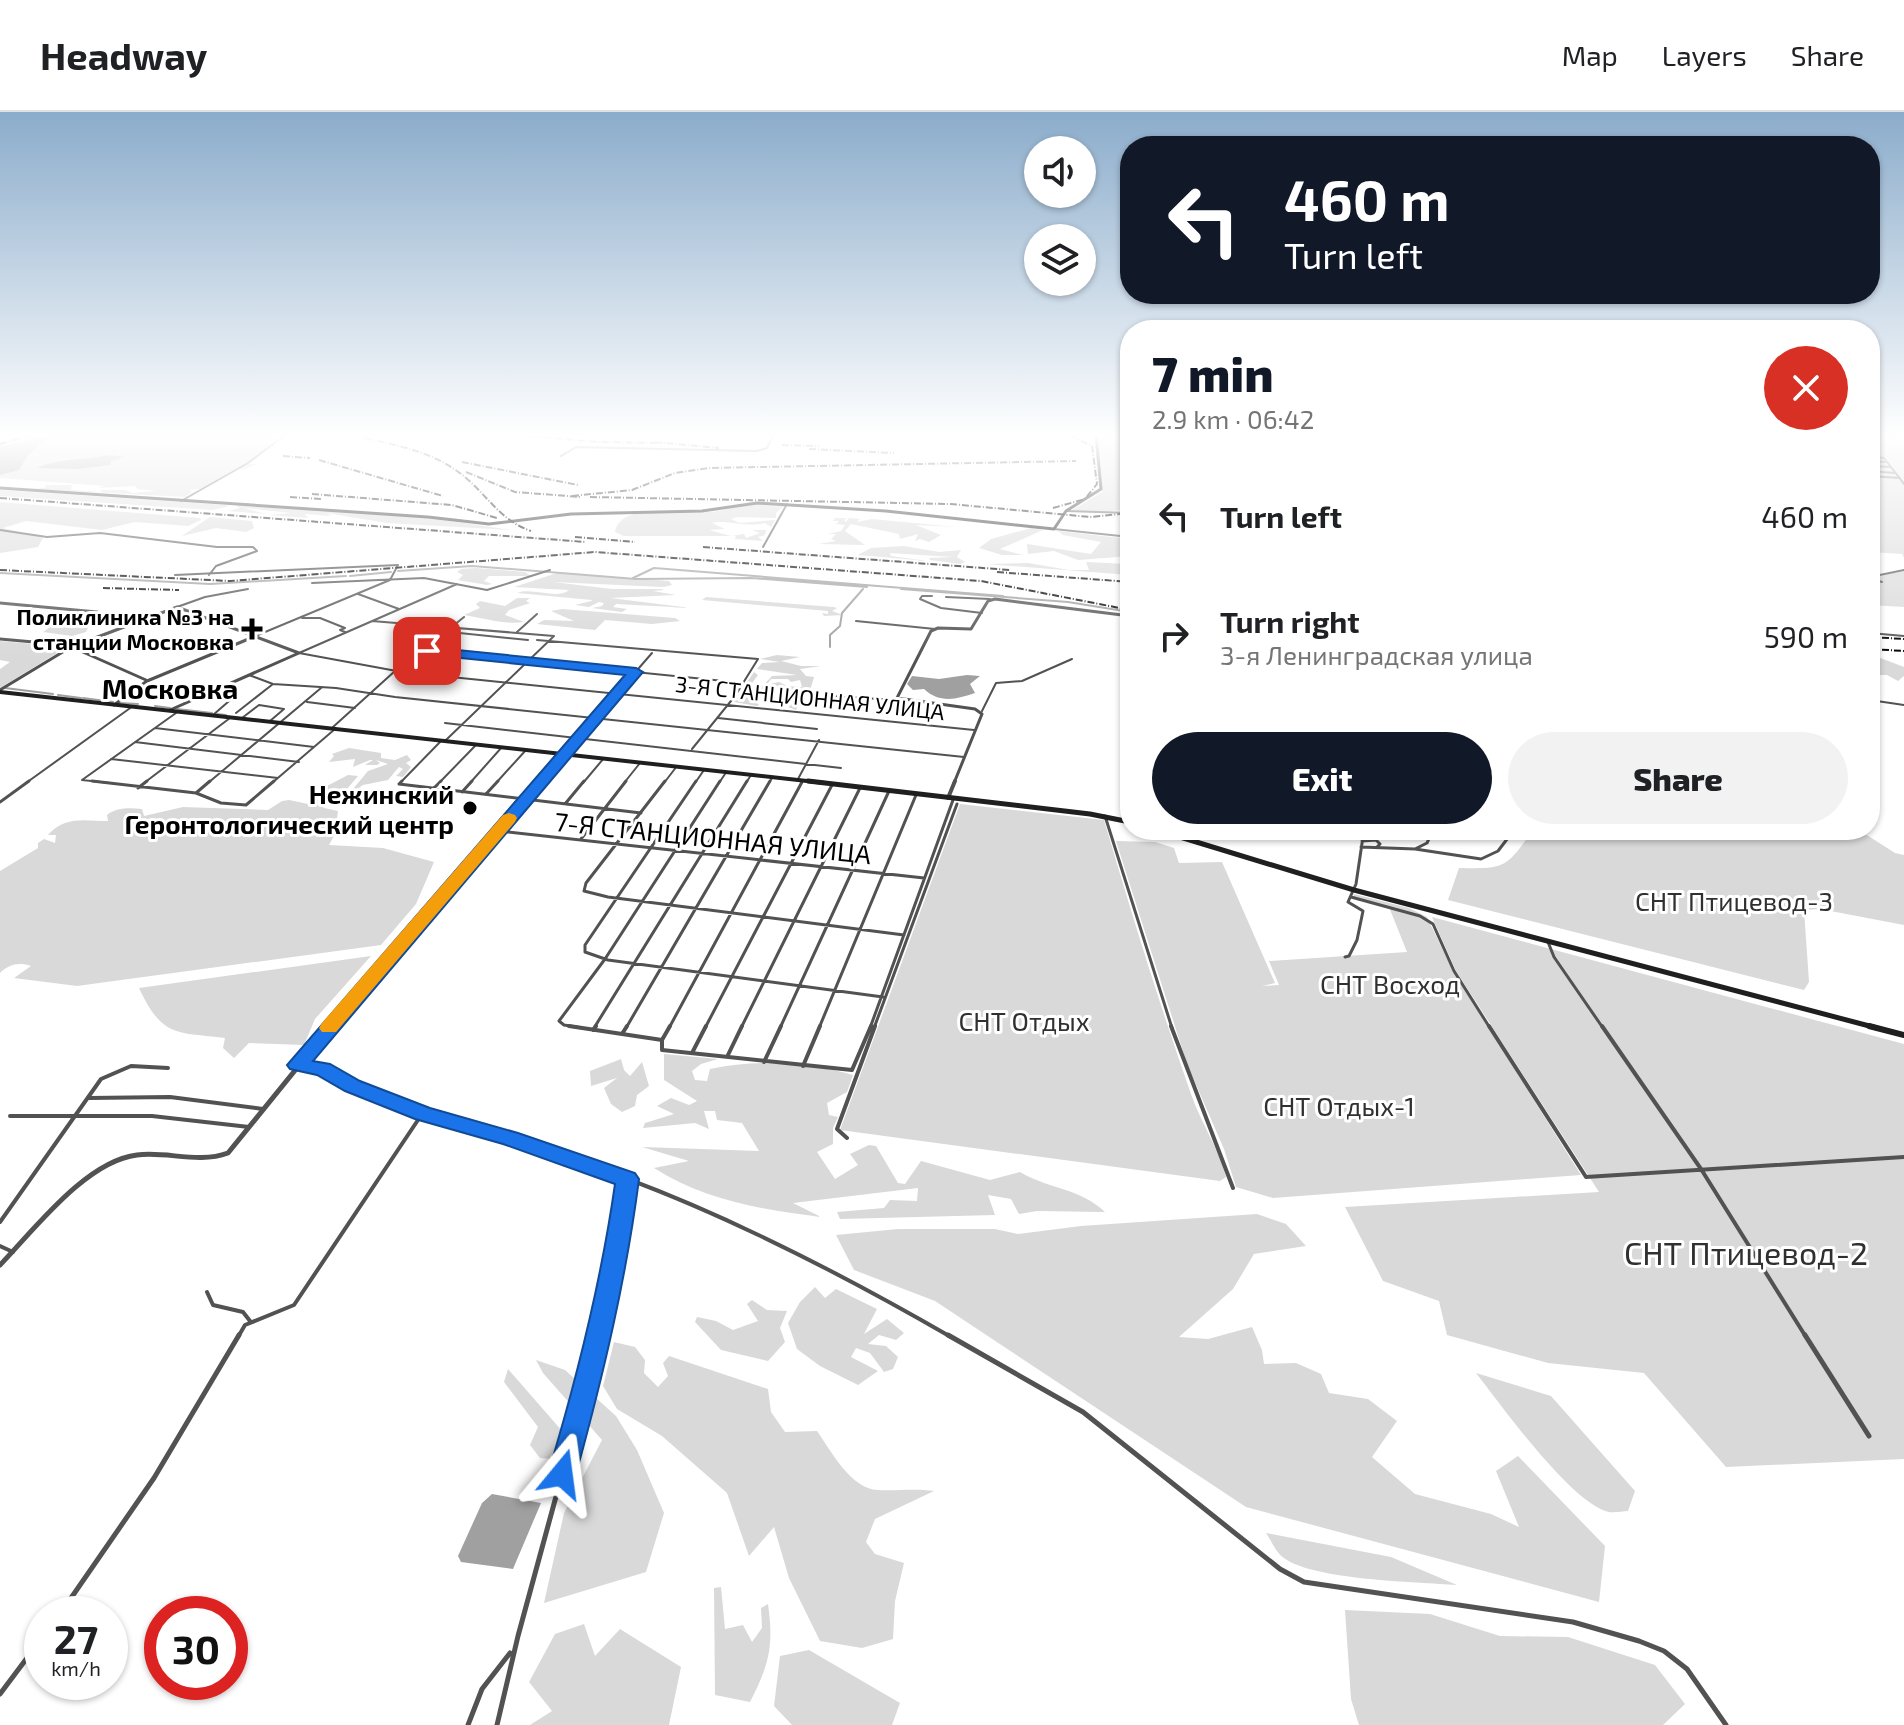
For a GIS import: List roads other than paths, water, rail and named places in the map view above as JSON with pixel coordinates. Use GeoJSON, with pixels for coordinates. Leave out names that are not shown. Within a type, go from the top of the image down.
{"type":"FeatureCollection","features":[{"type":"Feature","properties":{"kind":"main road"},"geometry":{"type":"LineString","coordinates":[[324,510],[486,524],[571,514],[706,510]]}},
{"type":"Feature","properties":{"kind":"main road"},"geometry":{"type":"LineString","coordinates":[[876,510],[1054,529],[1066,511]]}},
{"type":"Feature","properties":{"kind":"main road"},"geometry":{"type":"LineString","coordinates":[[0,691],[605,757],[1120,820]]}},
{"type":"Feature","properties":{"kind":"main road"},"geometry":{"type":"LineString","coordinates":[[1187,840],[1352,894],[1904,1035]]}},
{"type":"Feature","properties":{"kind":"street"},"geometry":{"type":"LineString","coordinates":[[763,547],[783,510]]}},
{"type":"Feature","properties":{"kind":"street"},"geometry":{"type":"LineString","coordinates":[[1066,511],[1120,513]]}},
{"type":"Feature","properties":{"kind":"street"},"geometry":{"type":"LineString","coordinates":[[1054,529],[1120,536]]}},
{"type":"Feature","properties":{"kind":"street"},"geometry":{"type":"LineString","coordinates":[[0,530],[47,537],[94,533],[134,536],[213,547],[253,547],[257,551],[217,565],[209,575]]}},
{"type":"Feature","properties":{"kind":"street"},"geometry":{"type":"LineString","coordinates":[[114,705],[147,681],[390,580],[398,565],[175,575]]}},
{"type":"Feature","properties":{"kind":"street"},"geometry":{"type":"LineString","coordinates":[[312,583],[432,578],[487,590],[550,570]]}},
{"type":"Feature","properties":{"kind":"street"},"geometry":{"type":"LineString","coordinates":[[1880,576],[1904,570]]}},
{"type":"Feature","properties":{"kind":"street"},"geometry":{"type":"LineString","coordinates":[[170,710],[458,584]]}},
{"type":"Feature","properties":{"kind":"street"},"geometry":{"type":"LineString","coordinates":[[0,691],[71,647],[205,597],[248,589]]}},
{"type":"Feature","properties":{"kind":"street"},"geometry":{"type":"LineString","coordinates":[[358,594],[400,609]]}},
{"type":"Feature","properties":{"kind":"street"},"geometry":{"type":"LineString","coordinates":[[932,596],[922,596],[920,599],[941,608],[982,613]]}},
{"type":"Feature","properties":{"kind":"street"},"geometry":{"type":"LineString","coordinates":[[946,597],[1054,605],[1120,615]]}},
{"type":"Feature","properties":{"kind":"street"},"geometry":{"type":"LineString","coordinates":[[856,621],[969,630],[991,600]]}},
{"type":"Feature","properties":{"kind":"street"},"geometry":{"type":"LineString","coordinates":[[0,603],[97,612],[128,624]]}},
{"type":"Feature","properties":{"kind":"street"},"geometry":{"type":"LineString","coordinates":[[177,607],[299,653]]}},
{"type":"Feature","properties":{"kind":"street"},"geometry":{"type":"LineString","coordinates":[[517,632],[537,614]]}},
{"type":"Feature","properties":{"kind":"street"},"geometry":{"type":"LineString","coordinates":[[453,626],[464,617]]}},
{"type":"Feature","properties":{"kind":"street"},"geometry":{"type":"LineString","coordinates":[[299,618],[320,618],[345,628],[340,630],[346,633]]}},
{"type":"Feature","properties":{"kind":"street"},"geometry":{"type":"LineString","coordinates":[[372,621],[554,636],[399,784],[641,813]]}},
{"type":"Feature","properties":{"kind":"street"},"geometry":{"type":"LineString","coordinates":[[898,700],[897,694],[930,632],[935,629]]}},
{"type":"Feature","properties":{"kind":"street"},"geometry":{"type":"LineString","coordinates":[[493,636],[498,631]]}},
{"type":"Feature","properties":{"kind":"street"},"geometry":{"type":"LineString","coordinates":[[402,672],[450,632],[528,640]]}},
{"type":"Feature","properties":{"kind":"street"},"geometry":{"type":"LineString","coordinates":[[1880,634],[1904,636]]}},
{"type":"Feature","properties":{"kind":"street"},"geometry":{"type":"LineString","coordinates":[[0,639],[71,647],[147,681]]}},
{"type":"Feature","properties":{"kind":"street"},"geometry":{"type":"LineString","coordinates":[[537,640],[760,661],[692,749]]}},
{"type":"Feature","properties":{"kind":"street"},"geometry":{"type":"LineString","coordinates":[[427,651],[744,683]]}},
{"type":"Feature","properties":{"kind":"street"},"geometry":{"type":"LineString","coordinates":[[0,1265],[87,1178],[107,1163],[137,1155],[223,1156],[653,651]]}},
{"type":"Feature","properties":{"kind":"street","name":"3-Я СТАНЦИОННАЯ УЛИЦА"},"geometry":{"type":"LineString","coordinates":[[299,653],[402,672],[975,730]]}},
{"type":"Feature","properties":{"kind":"street"},"geometry":{"type":"LineString","coordinates":[[847,1138],[837,1129],[982,711],[996,683],[1022,681],[1072,659]]}},
{"type":"Feature","properties":{"kind":"street"},"geometry":{"type":"LineString","coordinates":[[179,711],[82,780],[196,793],[221,803],[246,805],[299,762],[395,671]]}},
{"type":"Feature","properties":{"kind":"street"},"geometry":{"type":"LineString","coordinates":[[249,675],[273,684],[964,757]]}},
{"type":"Feature","properties":{"kind":"street"},"geometry":{"type":"LineString","coordinates":[[236,713],[273,684]]}},
{"type":"Feature","properties":{"kind":"street"},"geometry":{"type":"LineString","coordinates":[[196,793],[321,688]]}},
{"type":"Feature","properties":{"kind":"street"},"geometry":{"type":"LineString","coordinates":[[213,715],[236,695]]}},
{"type":"Feature","properties":{"kind":"street"},"geometry":{"type":"LineString","coordinates":[[828,696],[898,700],[982,711]]}},
{"type":"Feature","properties":{"kind":"street"},"geometry":{"type":"LineString","coordinates":[[1880,701],[1904,705]]}},
{"type":"Feature","properties":{"kind":"street"},"geometry":{"type":"LineString","coordinates":[[307,702],[357,708]]}},
{"type":"Feature","properties":{"kind":"street"},"geometry":{"type":"LineString","coordinates":[[242,718],[259,705],[284,709],[270,721]]}},
{"type":"Feature","properties":{"kind":"street"},"geometry":{"type":"LineString","coordinates":[[0,802],[133,706]]}},
{"type":"Feature","properties":{"kind":"street"},"geometry":{"type":"LineString","coordinates":[[138,788],[231,717]]}},
{"type":"Feature","properties":{"kind":"street"},"geometry":{"type":"LineString","coordinates":[[718,718],[817,729]]}},
{"type":"Feature","properties":{"kind":"street"},"geometry":{"type":"LineString","coordinates":[[445,723],[841,768]]}},
{"type":"Feature","properties":{"kind":"street"},"geometry":{"type":"LineString","coordinates":[[155,728],[314,747]]}},
{"type":"Feature","properties":{"kind":"street"},"geometry":{"type":"LineString","coordinates":[[819,740],[732,913],[662,1040],[662,1050],[852,1070],[883,997],[953,801]]}},
{"type":"Feature","properties":{"kind":"street"},"geometry":{"type":"LineString","coordinates":[[135,742],[299,762]]}},
{"type":"Feature","properties":{"kind":"street"},"geometry":{"type":"LineString","coordinates":[[433,789],[478,743]]}},
{"type":"Feature","properties":{"kind":"street"},"geometry":{"type":"LineString","coordinates":[[462,792],[503,746]]}},
{"type":"Feature","properties":{"kind":"street"},"geometry":{"type":"LineString","coordinates":[[486,794],[527,749]]}},
{"type":"Feature","properties":{"kind":"street"},"geometry":{"type":"LineString","coordinates":[[565,804],[605,757]]}},
{"type":"Feature","properties":{"kind":"street"},"geometry":{"type":"LineString","coordinates":[[111,759],[278,778]]}},
{"type":"Feature","properties":{"kind":"street"},"geometry":{"type":"LineString","coordinates":[[581,839],[641,762]]}},
{"type":"Feature","properties":{"kind":"street"},"geometry":{"type":"LineString","coordinates":[[678,766],[586,883],[584,891],[616,898],[904,935]]}},
{"type":"Feature","properties":{"kind":"street"},"geometry":{"type":"LineString","coordinates":[[704,769],[585,945],[585,952],[605,959],[883,997]]}},
{"type":"Feature","properties":{"kind":"street"},"geometry":{"type":"LineString","coordinates":[[662,1040],[593,1030],[559,1021],[605,959],[726,772]]}},
{"type":"Feature","properties":{"kind":"street"},"geometry":{"type":"LineString","coordinates":[[593,1030],[751,775]]}},
{"type":"Feature","properties":{"kind":"street"},"geometry":{"type":"LineString","coordinates":[[622,1034],[772,777]]}},
{"type":"Feature","properties":{"kind":"street"},"geometry":{"type":"LineString","coordinates":[[692,1053],[832,785]]}},
{"type":"Feature","properties":{"kind":"street"},"geometry":{"type":"LineString","coordinates":[[727,1057],[860,788]]}},
{"type":"Feature","properties":{"kind":"street"},"geometry":{"type":"LineString","coordinates":[[764,1062],[889,791]]}},
{"type":"Feature","properties":{"kind":"street"},"geometry":{"type":"LineString","coordinates":[[803,1066],[916,795]]}},
{"type":"Feature","properties":{"kind":"street"},"geometry":{"type":"LineString","coordinates":[[1105,816],[1189,1077],[1209,1129],[1222,1151],[1233,1188]]}},
{"type":"Feature","properties":{"kind":"street","name":"7-Я СТАНЦИОННАЯ УЛИЦА"},"geometry":{"type":"LineString","coordinates":[[498,831],[924,878]]}},
{"type":"Feature","properties":{"kind":"street"},"geometry":{"type":"LineString","coordinates":[[1345,957],[1349,956],[1357,940],[1363,911],[1348,902],[1362,841],[1376,840],[1380,844],[1376,847]]}},
{"type":"Feature","properties":{"kind":"street"},"geometry":{"type":"LineString","coordinates":[[1415,849],[1425,840]]}},
{"type":"Feature","properties":{"kind":"street"},"geometry":{"type":"LineString","coordinates":[[1361,847],[1415,849],[1481,859],[1498,851],[1506,840]]}},
{"type":"Feature","properties":{"kind":"street"},"geometry":{"type":"LineString","coordinates":[[1352,894],[1420,916],[1433,924],[1454,971],[1586,1177],[1904,1157]]}},
{"type":"Feature","properties":{"kind":"street"},"geometry":{"type":"LineString","coordinates":[[1548,942],[1559,965],[1701,1169],[1869,1436]]}},
{"type":"Feature","properties":{"kind":"street"},"geometry":{"type":"LineString","coordinates":[[298,1065],[322,1069],[352,1086],[422,1114],[510,1139],[627,1179],[730,1223],[872,1291],[1083,1412],[1280,1569],[1304,1582],[1573,1622],[1639,1641],[1664,1651],[1687,1669],[1726,1725]]}},
{"type":"Feature","properties":{"kind":"street"},"geometry":{"type":"LineString","coordinates":[[0,1222],[101,1079],[122,1069],[139,1066],[168,1068]]}},
{"type":"Feature","properties":{"kind":"street"},"geometry":{"type":"LineString","coordinates":[[89,1098],[170,1097],[263,1109]]}},
{"type":"Feature","properties":{"kind":"street"},"geometry":{"type":"LineString","coordinates":[[72,1596],[154,1478],[250,1321],[282,1312],[294,1305],[422,1114]]}},
{"type":"Feature","properties":{"kind":"street"},"geometry":{"type":"LineString","coordinates":[[10,1116],[152,1116],[249,1127]]}},
{"type":"Feature","properties":{"kind":"street"},"geometry":{"type":"LineString","coordinates":[[497,1725],[511,1652],[591,1373],[615,1266],[627,1179]]}},
{"type":"Feature","properties":{"kind":"street"},"geometry":{"type":"LineString","coordinates":[[0,1246],[13,1252]]}},
{"type":"Feature","properties":{"kind":"street"},"geometry":{"type":"LineString","coordinates":[[207,1292],[213,1305],[243,1312],[250,1321]]}},
{"type":"Feature","properties":{"kind":"street"},"geometry":{"type":"LineString","coordinates":[[468,1725],[482,1689],[511,1652]]}},
{"type":"Feature","properties":{"kind":"street"},"geometry":{"type":"LineString","coordinates":[[0,1694],[24,1662]]}},
{"type":"Feature","properties":{"kind":"waterway"},"geometry":{"type":"LineString","coordinates":[[398,571],[472,566],[636,579],[751,578],[867,587]]}},
{"type":"Feature","properties":{"kind":"waterway"},"geometry":{"type":"LineString","coordinates":[[633,578],[654,568],[1003,596]]}},
{"type":"Feature","properties":{"kind":"waterway"},"geometry":{"type":"LineString","coordinates":[[350,576],[391,572]]}},
{"type":"Feature","properties":{"kind":"waterway"},"geometry":{"type":"LineString","coordinates":[[0,573],[210,584],[346,576]]}},
{"type":"Feature","properties":{"kind":"waterway"},"geometry":{"type":"LineString","coordinates":[[830,647],[830,635],[840,626],[842,613],[863,589]]}},
{"type":"Feature","properties":{"kind":"waterway"},"geometry":{"type":"LineString","coordinates":[[901,589],[1068,602],[1120,610]]}},
{"type":"Feature","properties":{"kind":"waterway"},"geometry":{"type":"LineString","coordinates":[[5,688],[53,694]]}},
{"type":"Feature","properties":{"kind":"waterway"},"geometry":{"type":"LineString","coordinates":[[58,695],[81,698]]}},
{"type":"Feature","properties":{"kind":"waterway"},"geometry":{"type":"LineString","coordinates":[[83,698],[113,702]]}},
{"type":"Feature","properties":{"kind":"waterway"},"geometry":{"type":"LineString","coordinates":[[119,703],[138,704]]}},
{"type":"Feature","properties":{"kind":"waterway"},"geometry":{"type":"LineString","coordinates":[[155,706],[170,708]]}},
{"type":"Feature","properties":{"kind":"waterway"},"geometry":{"type":"LineString","coordinates":[[177,709],[212,713]]}},
{"type":"Feature","properties":{"kind":"waterway"},"geometry":{"type":"LineString","coordinates":[[217,714],[226,715]]}},
{"type":"Feature","properties":{"kind":"railway"},"geometry":{"type":"LineString","coordinates":[[163,510],[586,542]]}},
{"type":"Feature","properties":{"kind":"railway"},"geometry":{"type":"LineString","coordinates":[[470,510],[497,518]]}},
{"type":"Feature","properties":{"kind":"railway"},"geometry":{"type":"LineString","coordinates":[[498,510],[531,531]]}},
{"type":"Feature","properties":{"kind":"railway"},"geometry":{"type":"LineString","coordinates":[[1018,510],[1090,517],[1120,514]]}},
{"type":"Feature","properties":{"kind":"railway"},"geometry":{"type":"LineString","coordinates":[[575,537],[635,542]]}},
{"type":"Feature","properties":{"kind":"railway"},"geometry":{"type":"LineString","coordinates":[[703,547],[1010,570]]}},
{"type":"Feature","properties":{"kind":"railway"},"geometry":{"type":"LineString","coordinates":[[0,570],[230,581],[595,552],[981,581],[1120,608]]}},
{"type":"Feature","properties":{"kind":"railway"},"geometry":{"type":"LineString","coordinates":[[997,572],[1120,581]]}},
{"type":"Feature","properties":{"kind":"railway"},"geometry":{"type":"LineString","coordinates":[[103,588],[179,590]]}},
{"type":"Feature","properties":{"kind":"railway"},"geometry":{"type":"LineString","coordinates":[[1880,638],[1904,639]]}},
{"type":"Feature","properties":{"kind":"railway"},"geometry":{"type":"LineString","coordinates":[[1880,650],[1904,651]]}},
{"type":"Feature","properties":{"kind":"place","name":"Поликлиника №3 на станции Московка"},"geometry":{"type":"Point","coordinates":[252,629]}},
{"type":"Feature","properties":{"kind":"place","name":"Нежинский Геронтологический центр"},"geometry":{"type":"Point","coordinates":[470,808]}},
{"type":"Feature","properties":{"kind":"district","name":"Московка"},"geometry":{"type":"Point","coordinates":[170,688]}},
{"type":"Feature","properties":{"kind":"park label","name":"СНТ Птицевод-3"},"geometry":{"type":"Point","coordinates":[1734,900]}},
{"type":"Feature","properties":{"kind":"park label","name":"СНТ Восход"},"geometry":{"type":"Point","coordinates":[1390,983]}},
{"type":"Feature","properties":{"kind":"park label","name":"СНТ Отдых"},"geometry":{"type":"Point","coordinates":[1024,1020]}},
{"type":"Feature","properties":{"kind":"park label","name":"СНТ Отдых-1"},"geometry":{"type":"Point","coordinates":[1339,1105]}},
{"type":"Feature","properties":{"kind":"park label","name":"СНТ Птицевод-2"},"geometry":{"type":"Point","coordinates":[1746,1252]}}]}
